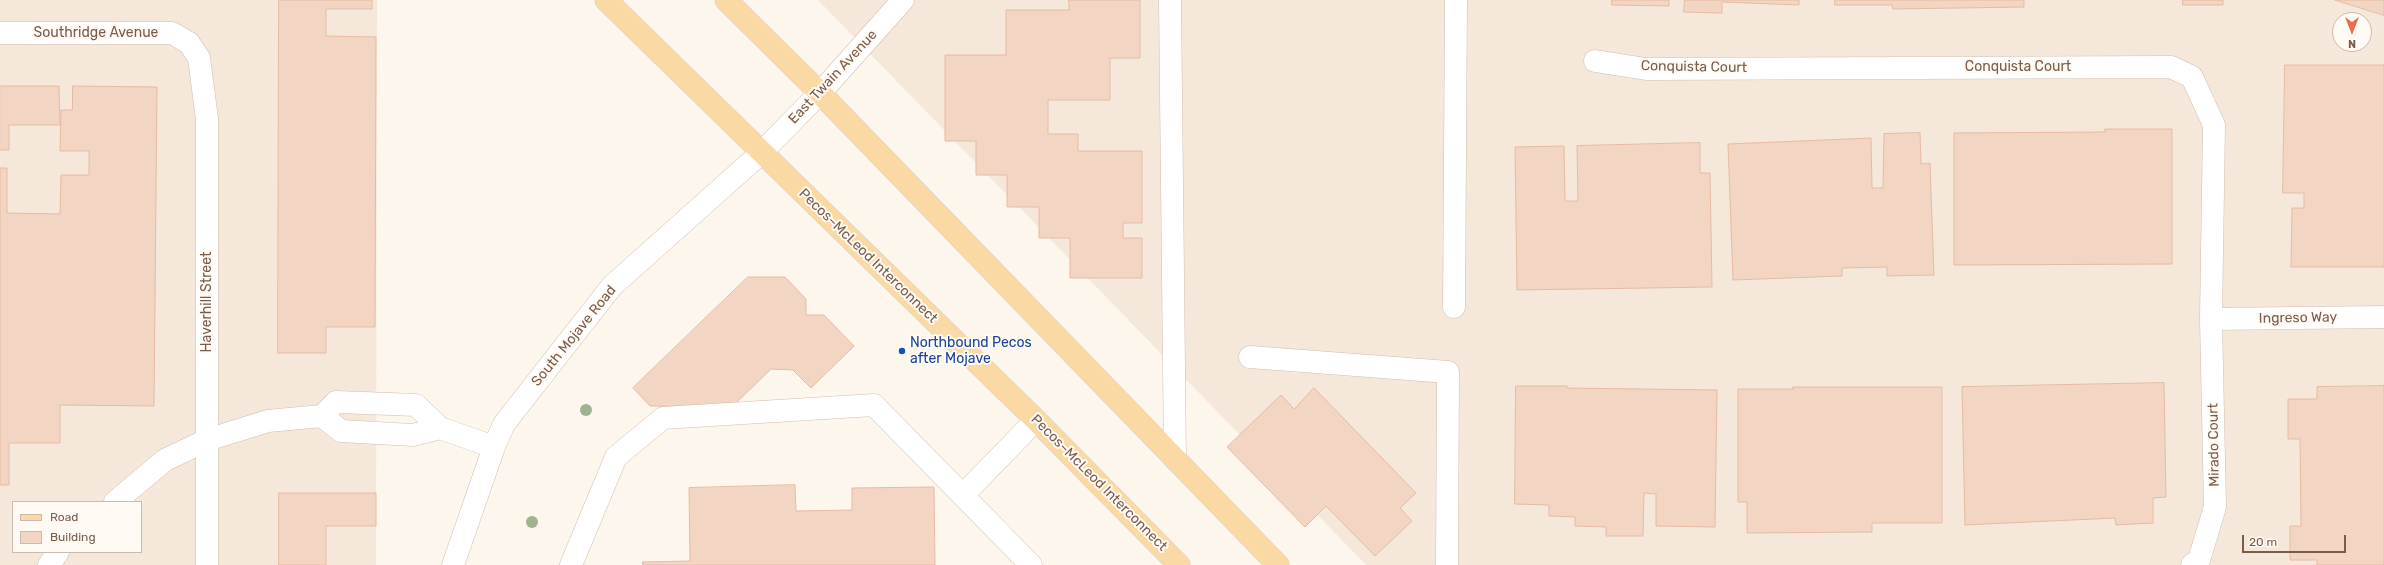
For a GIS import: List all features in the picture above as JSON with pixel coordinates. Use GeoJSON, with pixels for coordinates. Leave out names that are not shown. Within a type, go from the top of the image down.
{"type":"FeatureCollection","features":[{"type":"Feature","properties":{"kind":"main road","name":"Pecos–McLeod Interconnect"},"geometry":{"type":"LineString","coordinates":[[606,0],[1036,420],[1179,565]]}},
{"type":"Feature","properties":{"kind":"main road"},"geometry":{"type":"LineString","coordinates":[[726,0],[820,93],[1278,565]]}},
{"type":"Feature","properties":{"kind":"street","name":"East Twain Avenue"},"geometry":{"type":"LineString","coordinates":[[761,153],[820,93],[903,0]]}},
{"type":"Feature","properties":{"kind":"street"},"geometry":{"type":"LineString","coordinates":[[1170,0],[1175,459]]}},
{"type":"Feature","properties":{"kind":"street"},"geometry":{"type":"LineString","coordinates":[[1454,307],[1456,0]]}},
{"type":"Feature","properties":{"kind":"street","name":"Southridge Avenue"},"geometry":{"type":"LineString","coordinates":[[0,33],[172,33],[189,43]]}},
{"type":"Feature","properties":{"kind":"street","name":"Haverhill Street"},"geometry":{"type":"LineString","coordinates":[[189,43],[199,58],[207,119],[208,565]]}},
{"type":"Feature","properties":{"kind":"street","name":"Conquista Court"},"geometry":{"type":"LineString","coordinates":[[1596,60],[1646,69],[2171,67],[2192,77],[2214,125],[2211,319]]}},
{"type":"Feature","properties":{"kind":"street","name":"South Mojave Road"},"geometry":{"type":"LineString","coordinates":[[453,565],[494,447],[504,424],[612,286],[761,153]]}},
{"type":"Feature","properties":{"kind":"street","name":"Ingreso Way"},"geometry":{"type":"LineString","coordinates":[[2211,319],[2384,317]]}},
{"type":"Feature","properties":{"kind":"street","name":"Mirado Court"},"geometry":{"type":"LineString","coordinates":[[2192,565],[2199,560],[2215,507],[2211,319]]}},
{"type":"Feature","properties":{"kind":"street"},"geometry":{"type":"LineString","coordinates":[[1250,357],[1448,372],[1447,565]]}},
{"type":"Feature","properties":{"kind":"street"},"geometry":{"type":"LineString","coordinates":[[116,501],[165,460],[207,440],[268,421],[322,416],[336,402],[416,405],[440,428],[494,447]]}},
{"type":"Feature","properties":{"kind":"street"},"geometry":{"type":"LineString","coordinates":[[571,565],[616,456],[663,418],[874,405],[1031,565]]}},
{"type":"Feature","properties":{"kind":"street"},"geometry":{"type":"LineString","coordinates":[[322,416],[341,431],[413,435],[440,428]]}},
{"type":"Feature","properties":{"kind":"street"},"geometry":{"type":"LineString","coordinates":[[963,495],[1036,420]]}},
{"type":"Feature","properties":{"kind":"street"},"geometry":{"type":"LineString","coordinates":[[49,565],[57,553]]}},
{"type":"Feature","properties":{"kind":"shaded area"},"geometry":{"type":"Polygon","coordinates":[[[0,0],[377,0],[376,565],[0,565],[0,0]]]}},
{"type":"Feature","properties":{"kind":"shaded area"},"geometry":{"type":"Polygon","coordinates":[[[818,0],[2384,0],[2384,565],[1366,565],[818,0]]]}},
{"type":"Feature","properties":{"kind":"building"},"geometry":{"type":"Polygon","coordinates":[[[279,0],[372,0],[372,9],[326,9],[326,36],[376,37],[375,327],[326,327],[326,353],[278,353],[279,0]]]}},
{"type":"Feature","properties":{"kind":"building"},"geometry":{"type":"Polygon","coordinates":[[[1069,0],[1140,0],[1140,58],[1110,58],[1110,100],[1048,100],[1048,134],[1078,134],[1078,151],[1142,151],[1142,223],[1123,223],[1123,238],[1142,238],[1142,278],[1070,278],[1070,238],[1039,238],[1039,207],[1007,207],[1007,175],[976,175],[976,141],[945,141],[945,55],[1006,55],[1006,10],[1069,10],[1069,0]]]}},
{"type":"Feature","properties":{"kind":"building"},"geometry":{"type":"Polygon","coordinates":[[[1612,0],[1669,0],[1669,6],[1612,5],[1612,0]]]}},
{"type":"Feature","properties":{"kind":"building"},"geometry":{"type":"Polygon","coordinates":[[[1685,0],[1799,0],[1799,5],[1722,2],[1722,13],[1684,12],[1685,0]]]}},
{"type":"Feature","properties":{"kind":"building"},"geometry":{"type":"Polygon","coordinates":[[[1835,0],[2024,0],[2024,7],[1893,9],[1892,5],[1835,5],[1835,0]]]}},
{"type":"Feature","properties":{"kind":"building"},"geometry":{"type":"Polygon","coordinates":[[[2183,0],[2223,0],[2223,5],[2183,5],[2183,0]]]}},
{"type":"Feature","properties":{"kind":"building"},"geometry":{"type":"Polygon","coordinates":[[[2335,0],[2384,0],[2384,15],[2335,0]]]}},
{"type":"Feature","properties":{"kind":"building"},"geometry":{"type":"Polygon","coordinates":[[[2285,65],[2384,65],[2384,267],[2291,267],[2292,208],[2304,208],[2304,193],[2283,193],[2285,65]]]}},
{"type":"Feature","properties":{"kind":"building"},"geometry":{"type":"Polygon","coordinates":[[[0,86],[59,86],[60,125],[9,125],[9,150],[0,150],[0,86]]]}},
{"type":"Feature","properties":{"kind":"building"},"geometry":{"type":"Polygon","coordinates":[[[73,86],[157,87],[154,406],[60,405],[60,443],[9,443],[9,485],[0,485],[0,168],[7,168],[7,213],[60,214],[61,175],[89,175],[89,151],[60,151],[61,110],[72,110],[73,86]]]}},
{"type":"Feature","properties":{"kind":"building"},"geometry":{"type":"Polygon","coordinates":[[[2105,129],[2172,129],[2172,264],[1954,265],[1954,133],[2105,132],[2105,129]]]}},
{"type":"Feature","properties":{"kind":"building"},"geometry":{"type":"Polygon","coordinates":[[[1920,133],[1921,164],[1930,163],[1934,275],[1887,276],[1887,267],[1842,268],[1842,276],[1733,280],[1728,144],[1871,138],[1872,188],[1883,188],[1884,134],[1920,133]]]}},
{"type":"Feature","properties":{"kind":"building"},"geometry":{"type":"Polygon","coordinates":[[[1700,143],[1700,173],[1710,173],[1712,287],[1517,290],[1515,147],[1564,146],[1565,201],[1578,201],[1577,146],[1700,143]]]}},
{"type":"Feature","properties":{"kind":"building"},"geometry":{"type":"Polygon","coordinates":[[[748,277],[785,277],[806,299],[806,315],[824,315],[854,346],[811,388],[793,370],[771,369],[732,407],[650,406],[633,388],[748,277]]]}},
{"type":"Feature","properties":{"kind":"building"},"geometry":{"type":"Polygon","coordinates":[[[2164,383],[2166,497],[2153,498],[2153,523],[2116,525],[2115,518],[1965,525],[1962,387],[2164,383]]]}},
{"type":"Feature","properties":{"kind":"building"},"geometry":{"type":"Polygon","coordinates":[[[1516,386],[1717,390],[1715,527],[1656,526],[1656,494],[1644,493],[1643,536],[1606,536],[1606,527],[1575,526],[1575,517],[1549,516],[1549,505],[1515,504],[1516,386]]]}},
{"type":"Feature","properties":{"kind":"building"},"geometry":{"type":"Polygon","coordinates":[[[2384,386],[2384,565],[2317,565],[2317,560],[2290,560],[2290,526],[2301,526],[2300,439],[2288,439],[2288,399],[2317,399],[2317,387],[2384,386]]]}},
{"type":"Feature","properties":{"kind":"building"},"geometry":{"type":"Polygon","coordinates":[[[1793,387],[1942,387],[1942,523],[1872,523],[1872,532],[1747,533],[1747,502],[1738,502],[1738,389],[1793,389],[1793,387]]]}},
{"type":"Feature","properties":{"kind":"building"},"geometry":{"type":"Polygon","coordinates":[[[1314,388],[1416,493],[1400,508],[1412,521],[1375,556],[1326,506],[1305,527],[1227,447],[1281,395],[1294,409],[1314,388]]]}},
{"type":"Feature","properties":{"kind":"building"},"geometry":{"type":"Polygon","coordinates":[[[795,485],[796,511],[852,510],[852,488],[934,487],[935,565],[643,565],[642,562],[690,561],[689,488],[795,485]]]}},
{"type":"Feature","properties":{"kind":"building"},"geometry":{"type":"Polygon","coordinates":[[[279,493],[376,493],[376,526],[326,526],[326,565],[279,565],[279,493]]]}},
{"type":"Feature","properties":{"kind":"place","name":"Northbound Pecos after Mojave"},"geometry":{"type":"Point","coordinates":[902,351]}}]}
